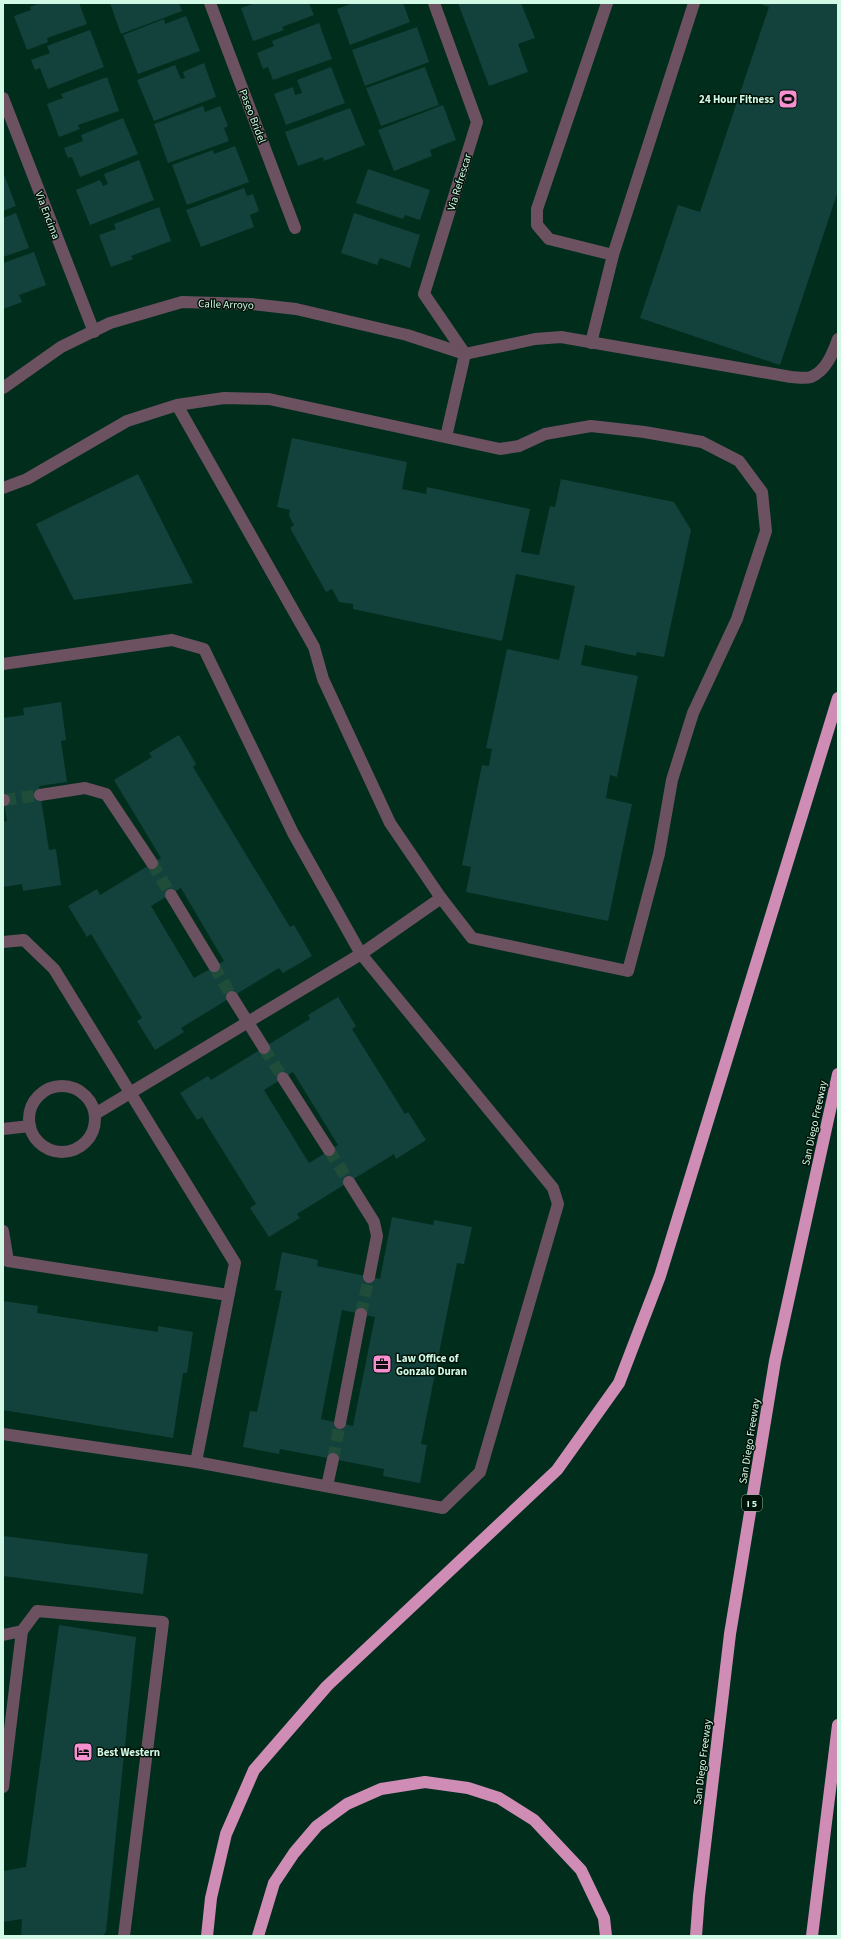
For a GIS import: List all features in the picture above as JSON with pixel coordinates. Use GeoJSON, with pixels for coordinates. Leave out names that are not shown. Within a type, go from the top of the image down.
{"type":"FeatureCollection","features":[{"type":"Feature","properties":{"kind":"highway"},"geometry":{"type":"LineString","coordinates":[[207,1936],[211,1898],[226,1834],[254,1770],[327,1686],[556,1470],[619,1383],[660,1276],[838,698]]}},
{"type":"Feature","properties":{"kind":"highway","name":"San Diego Freeway"},"geometry":{"type":"LineString","coordinates":[[696,1936],[699,1896],[730,1634],[774,1369],[838,1074]]}},
{"type":"Feature","properties":{"kind":"highway"},"geometry":{"type":"LineString","coordinates":[[812,1936],[838,1725]]}},
{"type":"Feature","properties":{"kind":"highway"},"geometry":{"type":"LineString","coordinates":[[258,1936],[274,1884],[294,1853],[317,1826],[347,1804],[381,1789],[425,1782],[468,1788],[499,1798],[534,1820],[581,1870],[604,1918],[606,1936]]}},
{"type":"Feature","properties":{"kind":"street","name":"Paseo Bridel"},"geometry":{"type":"LineString","coordinates":[[210,3],[295,228]]}},
{"type":"Feature","properties":{"kind":"street","name":"Via Refrescar"},"geometry":{"type":"LineString","coordinates":[[434,3],[477,122],[424,294],[465,354]]}},
{"type":"Feature","properties":{"kind":"street"},"geometry":{"type":"LineString","coordinates":[[607,3],[537,209],[537,225],[549,238],[612,255]]}},
{"type":"Feature","properties":{"kind":"street"},"geometry":{"type":"LineString","coordinates":[[591,343],[612,255],[694,3]]}},
{"type":"Feature","properties":{"kind":"street","name":"Via Encima"},"geometry":{"type":"LineString","coordinates":[[3,98],[94,332]]}},
{"type":"Feature","properties":{"kind":"street","name":"Calle Arroyo"},"geometry":{"type":"LineString","coordinates":[[3,388],[61,347],[110,323],[182,302],[252,304],[296,310],[407,334],[465,354]]}},
{"type":"Feature","properties":{"kind":"street"},"geometry":{"type":"LineString","coordinates":[[446,437],[465,354],[535,339],[561,337],[791,377],[810,377],[822,370],[833,354],[838,339]]}},
{"type":"Feature","properties":{"kind":"street"},"geometry":{"type":"LineString","coordinates":[[3,488],[27,479],[127,421],[177,405],[224,398],[269,399],[500,449],[519,446],[545,434],[591,426],[644,432],[702,442],[739,461],[762,492],[766,531],[737,619],[693,713],[686,735],[672,780],[659,854],[628,971],[472,938],[441,898],[390,823],[323,679],[314,647],[177,405]]}},
{"type":"Feature","properties":{"kind":"street"},"geometry":{"type":"LineString","coordinates":[[3,664],[172,640],[204,649],[293,833],[361,954],[553,1188],[558,1204],[480,1472],[442,1508],[196,1462],[3,1434]]}},
{"type":"Feature","properties":{"kind":"street"},"geometry":{"type":"LineString","coordinates":[[40,795],[85,788],[106,794],[152,863]]}},
{"type":"Feature","properties":{"kind":"street"},"geometry":{"type":"LineString","coordinates":[[171,895],[214,966]]}},
{"type":"Feature","properties":{"kind":"street"},"geometry":{"type":"LineString","coordinates":[[95,1114],[361,954],[441,898]]}},
{"type":"Feature","properties":{"kind":"street"},"geometry":{"type":"LineString","coordinates":[[3,942],[24,940],[54,969],[235,1263],[196,1462]]}},
{"type":"Feature","properties":{"kind":"street"},"geometry":{"type":"LineString","coordinates":[[232,997],[264,1048]]}},
{"type":"Feature","properties":{"kind":"street"},"geometry":{"type":"LineString","coordinates":[[283,1078],[329,1150]]}},
{"type":"Feature","properties":{"kind":"street"},"geometry":{"type":"LineString","coordinates":[[56,1087],[67,1087],[77,1090],[85,1096],[91,1104],[95,1114],[94,1125],[90,1136],[83,1144],[73,1150],[62,1152],[51,1150],[41,1145],[34,1136],[30,1126],[29,1116],[32,1105],[46,1090],[56,1087]]}},
{"type":"Feature","properties":{"kind":"street"},"geometry":{"type":"LineString","coordinates":[[3,1129],[30,1126]]}},
{"type":"Feature","properties":{"kind":"street"},"geometry":{"type":"LineString","coordinates":[[349,1182],[374,1222],[377,1236],[369,1277]]}},
{"type":"Feature","properties":{"kind":"street"},"geometry":{"type":"LineString","coordinates":[[3,1231],[8,1261],[228,1295]]}},
{"type":"Feature","properties":{"kind":"street"},"geometry":{"type":"LineString","coordinates":[[340,1423],[361,1314]]}},
{"type":"Feature","properties":{"kind":"street"},"geometry":{"type":"LineString","coordinates":[[327,1486],[333,1459]]}},
{"type":"Feature","properties":{"kind":"street"},"geometry":{"type":"LineString","coordinates":[[3,1787],[22,1631],[37,1611],[163,1622],[124,1936]]}},
{"type":"Feature","properties":{"kind":"street"},"geometry":{"type":"LineString","coordinates":[[3,1635],[22,1631]]}},
{"type":"Feature","properties":{"kind":"building"},"geometry":{"type":"Polygon","coordinates":[[[40,3],[79,3],[87,24],[47,38],[48,42],[27,50],[14,16],[31,10],[30,7],[40,3]]]}},
{"type":"Feature","properties":{"kind":"building"},"geometry":{"type":"Polygon","coordinates":[[[110,3],[179,3],[182,11],[121,34],[110,3]]]}},
{"type":"Feature","properties":{"kind":"building"},"geometry":{"type":"Polygon","coordinates":[[[256,3],[309,3],[314,15],[282,27],[284,30],[253,41],[241,8],[256,3]]]}},
{"type":"Feature","properties":{"kind":"building"},"geometry":{"type":"Polygon","coordinates":[[[353,3],[403,3],[410,22],[350,45],[337,9],[353,3]]]}},
{"type":"Feature","properties":{"kind":"building"},"geometry":{"type":"Polygon","coordinates":[[[458,3],[521,3],[535,38],[518,44],[528,72],[489,86],[458,3]]]}},
{"type":"Feature","properties":{"kind":"building","name":"24 Hour Fitness"},"geometry":{"type":"Polygon","coordinates":[[[758,3],[838,3],[838,191],[780,365],[640,318],[678,205],[700,212],[769,7],[758,3]]]}},
{"type":"Feature","properties":{"kind":"building"},"geometry":{"type":"Polygon","coordinates":[[[186,16],[200,51],[138,74],[123,35],[164,19],[165,24],[186,16]]]}},
{"type":"Feature","properties":{"kind":"building"},"geometry":{"type":"Polygon","coordinates":[[[319,23],[332,59],[273,80],[268,67],[263,69],[257,53],[274,46],[272,41],[319,23]]]}},
{"type":"Feature","properties":{"kind":"building"},"geometry":{"type":"Polygon","coordinates":[[[417,27],[429,62],[365,86],[352,50],[417,27]]]}},
{"type":"Feature","properties":{"kind":"building"},"geometry":{"type":"Polygon","coordinates":[[[90,30],[104,67],[48,89],[40,68],[35,70],[31,60],[50,53],[47,46],[90,30]]]}},
{"type":"Feature","properties":{"kind":"building"},"geometry":{"type":"Polygon","coordinates":[[[204,63],[216,97],[154,121],[137,80],[175,65],[181,79],[185,78],[183,72],[204,63]]]}},
{"type":"Feature","properties":{"kind":"building"},"geometry":{"type":"Polygon","coordinates":[[[331,67],[345,103],[286,125],[274,94],[293,87],[295,95],[302,93],[297,80],[331,67]]]}},
{"type":"Feature","properties":{"kind":"building"},"geometry":{"type":"Polygon","coordinates":[[[425,67],[439,105],[381,126],[366,88],[425,67]]]}},
{"type":"Feature","properties":{"kind":"building"},"geometry":{"type":"Polygon","coordinates":[[[107,77],[119,111],[78,125],[80,129],[59,137],[47,104],[63,98],[61,94],[107,77]]]}},
{"type":"Feature","properties":{"kind":"building"},"geometry":{"type":"Polygon","coordinates":[[[443,105],[456,140],[430,150],[432,156],[394,171],[378,130],[443,105]]]}},
{"type":"Feature","properties":{"kind":"building"},"geometry":{"type":"Polygon","coordinates":[[[203,106],[205,112],[220,106],[228,126],[224,128],[229,141],[168,163],[154,124],[203,106]]]}},
{"type":"Feature","properties":{"kind":"building"},"geometry":{"type":"Polygon","coordinates":[[[350,108],[365,145],[324,161],[323,157],[298,166],[285,132],[350,108]]]}},
{"type":"Feature","properties":{"kind":"building"},"geometry":{"type":"Polygon","coordinates":[[[123,118],[138,154],[80,177],[72,157],[68,158],[64,148],[83,141],[81,135],[123,118]]]}},
{"type":"Feature","properties":{"kind":"building"},"geometry":{"type":"Polygon","coordinates":[[[235,146],[249,182],[187,205],[172,165],[213,150],[214,154],[235,146]]]}},
{"type":"Feature","properties":{"kind":"building"},"geometry":{"type":"Polygon","coordinates":[[[139,160],[154,200],[90,225],[76,190],[100,180],[103,186],[108,184],[104,174],[139,160]]]}},
{"type":"Feature","properties":{"kind":"building"},"geometry":{"type":"Polygon","coordinates":[[[368,169],[430,190],[420,220],[405,215],[403,219],[356,203],[368,169]]]}},
{"type":"Feature","properties":{"kind":"building"},"geometry":{"type":"Polygon","coordinates":[[[3,172],[16,206],[3,211],[3,172]]]}},
{"type":"Feature","properties":{"kind":"building"},"geometry":{"type":"Polygon","coordinates":[[[244,188],[247,196],[253,194],[259,211],[250,215],[254,227],[201,247],[186,210],[244,188]]]}},
{"type":"Feature","properties":{"kind":"building"},"geometry":{"type":"Polygon","coordinates":[[[159,207],[171,241],[131,256],[133,259],[111,267],[99,235],[116,229],[114,224],[159,207]]]}},
{"type":"Feature","properties":{"kind":"building"},"geometry":{"type":"Polygon","coordinates":[[[16,213],[29,248],[3,257],[3,218],[16,213]]]}},
{"type":"Feature","properties":{"kind":"building"},"geometry":{"type":"Polygon","coordinates":[[[354,213],[420,235],[410,268],[380,258],[377,265],[341,253],[354,213]]]}},
{"type":"Feature","properties":{"kind":"building"},"geometry":{"type":"Polygon","coordinates":[[[34,252],[46,285],[19,295],[22,302],[3,309],[3,263],[34,252]]]}},
{"type":"Feature","properties":{"kind":"building"},"geometry":{"type":"Polygon","coordinates":[[[292,438],[407,462],[402,489],[426,494],[427,487],[530,509],[521,552],[539,555],[550,506],[555,507],[561,479],[674,502],[691,530],[664,657],[637,652],[636,656],[585,645],[581,665],[638,676],[617,777],[610,775],[606,798],[632,804],[608,921],[466,892],[471,867],[462,865],[482,765],[489,766],[492,749],[486,748],[507,649],[559,660],[575,586],[516,574],[502,641],[353,609],[353,604],[339,602],[332,589],[326,592],[290,528],[294,525],[289,516],[290,510],[277,507],[292,438]]]}},
{"type":"Feature","properties":{"kind":"building"},"geometry":{"type":"Polygon","coordinates":[[[138,474],[193,583],[74,600],[36,524],[138,474]]]}},
{"type":"Feature","properties":{"kind":"building"},"geometry":{"type":"Polygon","coordinates":[[[61,702],[66,740],[61,741],[67,782],[39,786],[49,850],[56,849],[61,885],[23,891],[22,884],[3,887],[3,822],[7,821],[3,797],[3,718],[24,715],[23,708],[61,702]]]}},
{"type":"Feature","properties":{"kind":"building"},"geometry":{"type":"Polygon","coordinates":[[[179,735],[196,764],[193,767],[290,927],[294,925],[312,956],[283,973],[279,968],[181,1028],[184,1032],[155,1050],[137,1021],[142,1018],[91,934],[87,937],[68,906],[97,889],[100,895],[161,858],[114,780],[152,757],[149,753],[179,735]],[[181,888],[151,906],[194,978],[224,961],[181,888]]]}},
{"type":"Feature","properties":{"kind":"building"},"geometry":{"type":"Polygon","coordinates":[[[338,997],[356,1026],[352,1029],[405,1114],[408,1112],[426,1140],[396,1159],[394,1154],[297,1214],[300,1218],[269,1237],[250,1208],[256,1204],[202,1117],[197,1120],[180,1093],[208,1076],[211,1080],[310,1019],[308,1015],[338,997]],[[293,1072],[264,1090],[309,1163],[338,1145],[293,1072]]]}},
{"type":"Feature","properties":{"kind":"building"},"geometry":{"type":"Polygon","coordinates":[[[392,1217],[433,1225],[434,1220],[472,1227],[464,1264],[457,1263],[421,1444],[427,1445],[420,1483],[383,1476],[384,1469],[280,1449],[279,1454],[243,1447],[250,1411],[257,1412],[282,1291],[275,1290],[282,1252],[318,1260],[317,1266],[380,1279],[392,1217]],[[342,1310],[321,1419],[353,1426],[375,1317],[342,1310]]]}},
{"type":"Feature","properties":{"kind":"building"},"geometry":{"type":"Polygon","coordinates":[[[3,1301],[38,1306],[37,1313],[158,1332],[158,1326],[193,1332],[187,1373],[183,1373],[173,1438],[3,1410],[3,1301]]]}},
{"type":"Feature","properties":{"kind":"building"},"geometry":{"type":"Polygon","coordinates":[[[3,1536],[148,1554],[143,1594],[3,1576],[3,1536]]]}},
{"type":"Feature","properties":{"kind":"building","name":"Best Western"},"geometry":{"type":"Polygon","coordinates":[[[59,1625],[136,1637],[106,1932],[102,1936],[21,1936],[22,1919],[3,1922],[3,1871],[26,1867],[59,1625]]]}},
{"type":"Feature","properties":{"kind":"tunnel"},"geometry":{"type":"LineString","coordinates":[[4,800],[40,795]]}},
{"type":"Feature","properties":{"kind":"tunnel"},"geometry":{"type":"LineString","coordinates":[[152,863],[171,895]]}},
{"type":"Feature","properties":{"kind":"tunnel"},"geometry":{"type":"LineString","coordinates":[[214,966],[232,997]]}},
{"type":"Feature","properties":{"kind":"tunnel"},"geometry":{"type":"LineString","coordinates":[[264,1048],[283,1078]]}},
{"type":"Feature","properties":{"kind":"tunnel"},"geometry":{"type":"LineString","coordinates":[[329,1150],[349,1182]]}},
{"type":"Feature","properties":{"kind":"tunnel"},"geometry":{"type":"LineString","coordinates":[[361,1314],[369,1277]]}},
{"type":"Feature","properties":{"kind":"tunnel"},"geometry":{"type":"LineString","coordinates":[[333,1459],[340,1423]]}},
{"type":"Feature","properties":{"kind":"place","name":"24 Hour Fitness"},"geometry":{"type":"Point","coordinates":[788,99]}},
{"type":"Feature","properties":{"kind":"place","name":"Law Office of Gonzalo Duran"},"geometry":{"type":"Point","coordinates":[382,1364]}},
{"type":"Feature","properties":{"kind":"place","name":"Best Western"},"geometry":{"type":"Point","coordinates":[83,1752]}}]}
